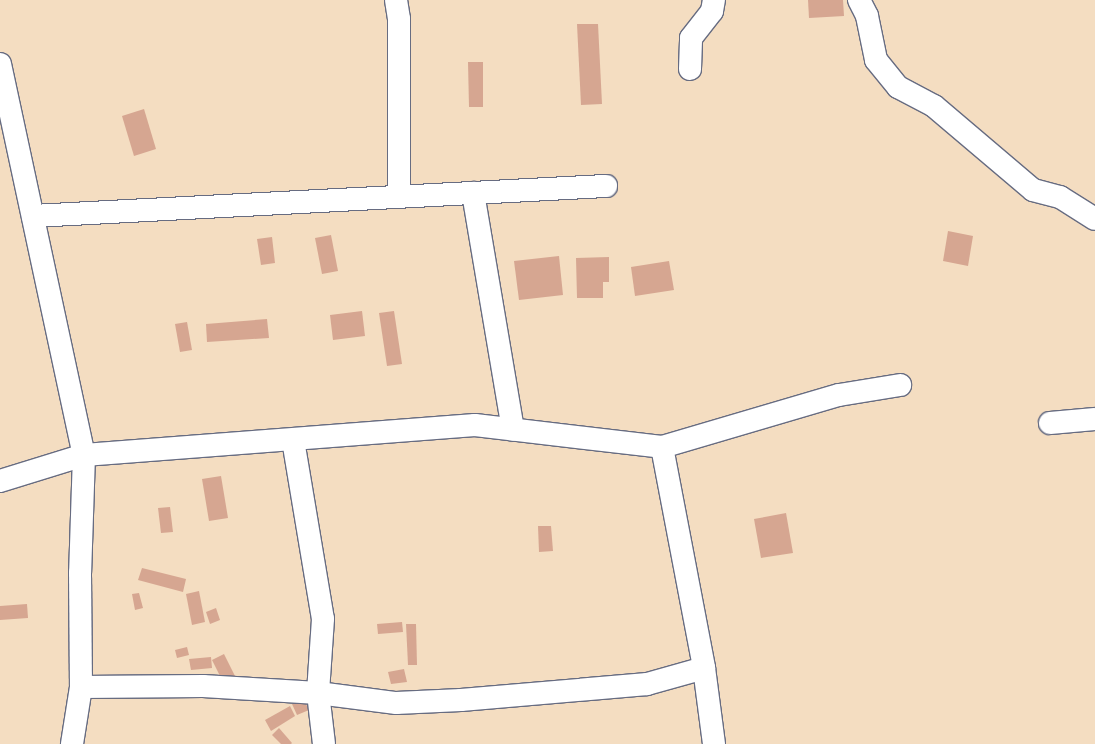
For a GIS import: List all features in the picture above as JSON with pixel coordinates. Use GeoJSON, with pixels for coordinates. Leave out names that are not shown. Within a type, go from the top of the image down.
{"type":"FeatureCollection","features":[{"type":"Feature","properties":{"kind":"street"},"geometry":{"type":"LineString","coordinates":[[396,0],[399,19],[399,196]]}},
{"type":"Feature","properties":{"kind":"street"},"geometry":{"type":"LineString","coordinates":[[690,69],[691,38],[712,11],[714,0]]}},
{"type":"Feature","properties":{"kind":"street"},"geometry":{"type":"LineString","coordinates":[[859,0],[867,16],[876,60],[898,86],[934,106],[1032,190],[1060,197],[1095,219]]}},
{"type":"Feature","properties":{"kind":"street"},"geometry":{"type":"LineString","coordinates":[[0,64],[84,455],[80,573],[81,687],[72,744]]}},
{"type":"Feature","properties":{"kind":"street"},"geometry":{"type":"LineString","coordinates":[[33,216],[606,186]]}},
{"type":"Feature","properties":{"kind":"street"},"geometry":{"type":"LineString","coordinates":[[473,192],[513,430]]}},
{"type":"Feature","properties":{"kind":"street"},"geometry":{"type":"LineString","coordinates":[[0,481],[84,455],[475,425],[662,447],[839,395],[900,385]]}},
{"type":"Feature","properties":{"kind":"street"},"geometry":{"type":"LineString","coordinates":[[1050,423],[1095,419]]}},
{"type":"Feature","properties":{"kind":"street"},"geometry":{"type":"LineString","coordinates":[[293,440],[323,619],[318,693],[324,744]]}},
{"type":"Feature","properties":{"kind":"street"},"geometry":{"type":"LineString","coordinates":[[662,447],[704,668],[714,744]]}},
{"type":"Feature","properties":{"kind":"street"},"geometry":{"type":"LineString","coordinates":[[81,687],[202,686],[318,693],[396,702],[462,700],[647,684],[704,668]]}},
{"type":"Feature","properties":{"kind":"building"},"geometry":{"type":"Polygon","coordinates":[[[808,0],[843,0],[844,16],[809,18],[808,0]]]}},
{"type":"Feature","properties":{"kind":"building"},"geometry":{"type":"Polygon","coordinates":[[[577,24],[598,24],[602,104],[581,105],[577,24]]]}},
{"type":"Feature","properties":{"kind":"building"},"geometry":{"type":"Polygon","coordinates":[[[468,62],[483,62],[483,107],[469,107],[468,62]]]}},
{"type":"Feature","properties":{"kind":"building"},"geometry":{"type":"Polygon","coordinates":[[[144,109],[156,149],[134,156],[122,116],[144,109]]]}},
{"type":"Feature","properties":{"kind":"building"},"geometry":{"type":"Polygon","coordinates":[[[948,231],[973,236],[968,266],[943,261],[948,231]]]}},
{"type":"Feature","properties":{"kind":"building"},"geometry":{"type":"Polygon","coordinates":[[[331,235],[338,271],[322,274],[315,238],[331,235]]]}},
{"type":"Feature","properties":{"kind":"building"},"geometry":{"type":"Polygon","coordinates":[[[272,237],[275,263],[261,265],[257,239],[272,237]]]}},
{"type":"Feature","properties":{"kind":"building"},"geometry":{"type":"Polygon","coordinates":[[[559,256],[563,295],[519,300],[514,261],[559,256]]]}},
{"type":"Feature","properties":{"kind":"building"},"geometry":{"type":"Polygon","coordinates":[[[609,257],[609,282],[603,282],[603,298],[577,298],[576,258],[609,257]]]}},
{"type":"Feature","properties":{"kind":"building"},"geometry":{"type":"Polygon","coordinates":[[[669,261],[674,290],[635,296],[631,267],[669,261]]]}},
{"type":"Feature","properties":{"kind":"building"},"geometry":{"type":"Polygon","coordinates":[[[362,311],[365,336],[333,340],[330,315],[362,311]]]}},
{"type":"Feature","properties":{"kind":"building"},"geometry":{"type":"Polygon","coordinates":[[[394,311],[402,364],[387,366],[379,313],[394,311]]]}},
{"type":"Feature","properties":{"kind":"building"},"geometry":{"type":"Polygon","coordinates":[[[267,319],[269,338],[207,342],[206,324],[267,319]]]}},
{"type":"Feature","properties":{"kind":"building"},"geometry":{"type":"Polygon","coordinates":[[[187,322],[192,350],[180,352],[175,324],[187,322]]]}},
{"type":"Feature","properties":{"kind":"building"},"geometry":{"type":"Polygon","coordinates":[[[221,476],[228,518],[209,521],[202,479],[221,476]]]}},
{"type":"Feature","properties":{"kind":"building"},"geometry":{"type":"Polygon","coordinates":[[[170,507],[173,532],[161,533],[158,508],[170,507]]]}},
{"type":"Feature","properties":{"kind":"building"},"geometry":{"type":"Polygon","coordinates":[[[786,513],[793,553],[761,558],[754,519],[786,513]]]}},
{"type":"Feature","properties":{"kind":"building"},"geometry":{"type":"Polygon","coordinates":[[[538,526],[551,526],[553,551],[539,552],[538,526]]]}},
{"type":"Feature","properties":{"kind":"building"},"geometry":{"type":"Polygon","coordinates":[[[142,568],[186,579],[183,592],[138,580],[142,568]]]}},
{"type":"Feature","properties":{"kind":"building"},"geometry":{"type":"Polygon","coordinates":[[[199,591],[205,622],[192,625],[186,594],[199,591]]]}},
{"type":"Feature","properties":{"kind":"building"},"geometry":{"type":"Polygon","coordinates":[[[139,593],[143,608],[135,610],[132,594],[139,593]]]}},
{"type":"Feature","properties":{"kind":"building"},"geometry":{"type":"Polygon","coordinates":[[[27,604],[28,618],[0,620],[0,606],[27,604]]]}},
{"type":"Feature","properties":{"kind":"building"},"geometry":{"type":"Polygon","coordinates":[[[216,608],[220,620],[210,624],[206,612],[216,608]]]}},
{"type":"Feature","properties":{"kind":"building"},"geometry":{"type":"Polygon","coordinates":[[[402,622],[403,632],[378,634],[377,624],[402,622]]]}},
{"type":"Feature","properties":{"kind":"building"},"geometry":{"type":"Polygon","coordinates":[[[406,624],[416,624],[417,665],[408,665],[406,624]]]}},
{"type":"Feature","properties":{"kind":"building"},"geometry":{"type":"Polygon","coordinates":[[[187,647],[189,655],[177,658],[175,650],[187,647]]]}},
{"type":"Feature","properties":{"kind":"building"},"geometry":{"type":"Polygon","coordinates":[[[224,654],[237,680],[225,686],[212,660],[224,654]]]}},
{"type":"Feature","properties":{"kind":"building"},"geometry":{"type":"Polygon","coordinates":[[[211,657],[212,668],[191,670],[189,659],[211,657]]]}},
{"type":"Feature","properties":{"kind":"building"},"geometry":{"type":"Polygon","coordinates":[[[404,669],[407,682],[391,684],[388,672],[404,669]]]}},
{"type":"Feature","properties":{"kind":"building"},"geometry":{"type":"Polygon","coordinates":[[[303,698],[309,710],[297,715],[292,704],[303,698]]]}},
{"type":"Feature","properties":{"kind":"building"},"geometry":{"type":"Polygon","coordinates":[[[290,706],[295,716],[271,731],[265,720],[290,706]]]}},
{"type":"Feature","properties":{"kind":"building"},"geometry":{"type":"Polygon","coordinates":[[[279,728],[291,744],[281,744],[272,735],[279,728]]]}}]}
